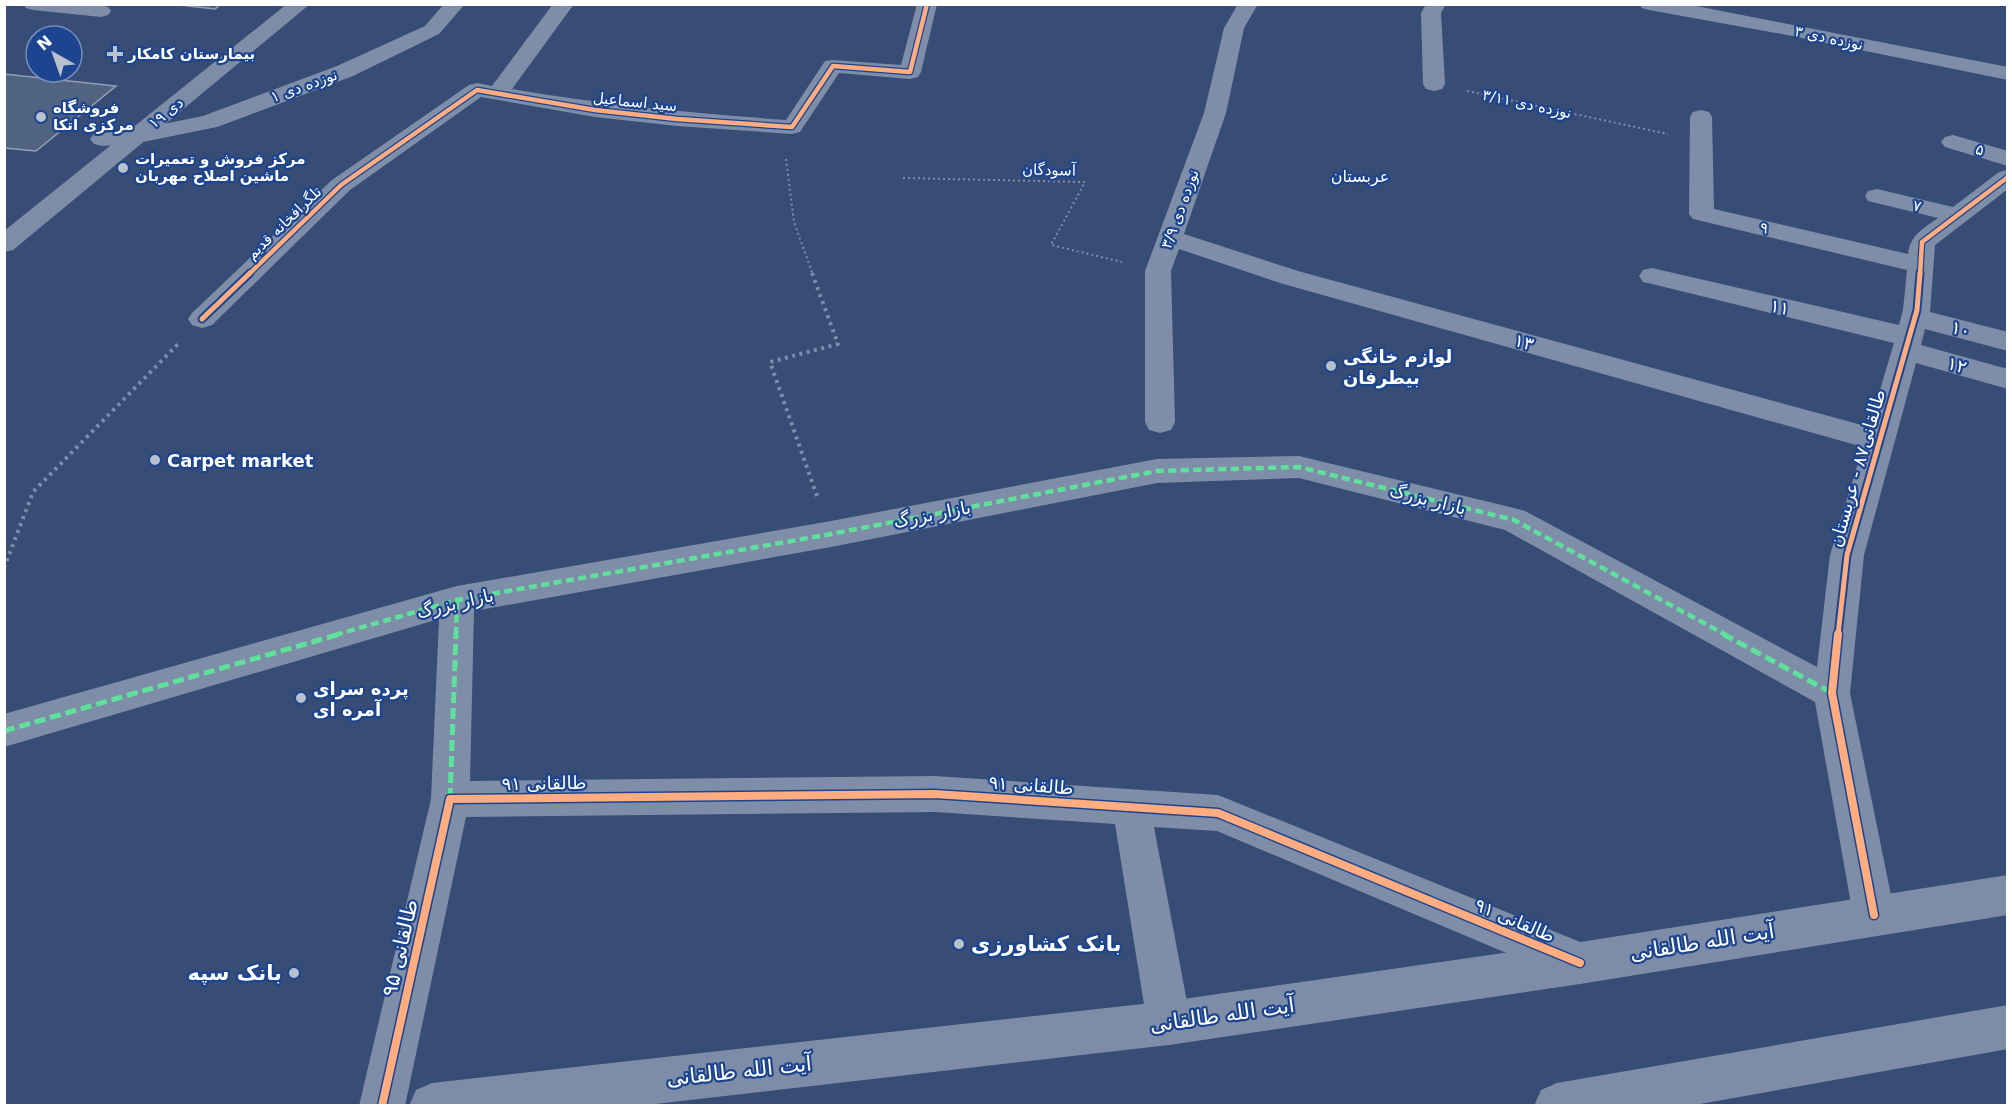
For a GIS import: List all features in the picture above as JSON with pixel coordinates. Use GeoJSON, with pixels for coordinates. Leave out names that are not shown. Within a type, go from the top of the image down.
{"type":"FeatureCollection","features":[{"type":"Feature","properties":{"kind":"main road","name":"۱۹ دی"},"geometry":{"type":"LineString","coordinates":[[4,216],[270,4]]}},
{"type":"Feature","properties":{"kind":"main road","name":"۱۹ دی"},"geometry":{"type":"LineString","coordinates":[[4,244],[300,4]]}},
{"type":"Feature","properties":{"kind":"main road","name":"آیت الله طالقانی"},"geometry":{"type":"LineString","coordinates":[[432,1106],[1169,1023],[1580,963],[2007,895]]}},
{"type":"Feature","properties":{"kind":"main road"},"geometry":{"type":"LineString","coordinates":[[1557,1106],[1667,1097],[2007,1027]]}},
{"type":"Feature","properties":{"kind":"street"},"geometry":{"type":"LineString","coordinates":[[33,4],[101,11]]}},
{"type":"Feature","properties":{"kind":"street","name":"نوزده دی ۱"},"geometry":{"type":"LineString","coordinates":[[102,139],[138,136],[209,122],[345,71],[432,30],[455,4]]}},
{"type":"Feature","properties":{"kind":"street"},"geometry":{"type":"LineString","coordinates":[[488,91],[564,4]]}},
{"type":"Feature","properties":{"kind":"street"},"geometry":{"type":"LineString","coordinates":[[792,127],[833,66],[910,72],[927,4]]}},
{"type":"Feature","properties":{"kind":"street","name":"نوزده دی ۳/۹"},"geometry":{"type":"LineString","coordinates":[[1160,422],[1158,271],[1215,113],[1234,28],[1248,4]]}},
{"type":"Feature","properties":{"kind":"street"},"geometry":{"type":"LineString","coordinates":[[1434,84],[1431,13],[1436,4]]}},
{"type":"Feature","properties":{"kind":"street","name":"نوزده دی ۳"},"geometry":{"type":"LineString","coordinates":[[1649,4],[1782,28],[2007,74]]}},
{"type":"Feature","properties":{"kind":"street","name":"سید اسماعیل"},"geometry":{"type":"LineString","coordinates":[[488,91],[595,110],[677,119],[792,127]]}},
{"type":"Feature","properties":{"kind":"street","name":"تلگرافخانه قدیم"},"geometry":{"type":"LineString","coordinates":[[202,319],[341,185],[488,91]]}},
{"type":"Feature","properties":{"kind":"street","name":"۹"},"geometry":{"type":"LineString","coordinates":[[1700,129],[1702,214],[1920,265]]}},
{"type":"Feature","properties":{"kind":"street","name":"۵"},"geometry":{"type":"LineString","coordinates":[[1953,142],[2007,159]]}},
{"type":"Feature","properties":{"kind":"street","name":"طالقانی۸۷ - عربستان"},"geometry":{"type":"LineString","coordinates":[[1874,915],[1832,693],[1847,555],[1910,335],[1922,242],[1957,215],[2002,188]]}},
{"type":"Feature","properties":{"kind":"street","name":"۷"},"geometry":{"type":"LineString","coordinates":[[1877,196],[1957,215]]}},
{"type":"Feature","properties":{"kind":"street","name":"۱۳"},"geometry":{"type":"LineString","coordinates":[[1169,237],[1289,276],[1880,441]]}},
{"type":"Feature","properties":{"kind":"street","name":"۱۱"},"geometry":{"type":"LineString","coordinates":[[1652,276],[1910,335]]}},
{"type":"Feature","properties":{"kind":"street","name":"۱۰"},"geometry":{"type":"LineString","coordinates":[[1910,335],[2007,342]]}},
{"type":"Feature","properties":{"kind":"street","name":"۱۲"},"geometry":{"type":"LineString","coordinates":[[1910,335],[2006,379],[2007,377]]}},
{"type":"Feature","properties":{"kind":"street","name":"بازار بزرگ"},"geometry":{"type":"LineString","coordinates":[[4,731],[457,600],[831,534],[1157,471],[1299,467],[1514,520],[1832,693]]}},
{"type":"Feature","properties":{"kind":"street","name":"طالقانی ۹۵"},"geometry":{"type":"LineString","coordinates":[[382,1106],[450,799],[457,600]]}},
{"type":"Feature","properties":{"kind":"street","name":"طالقانی ۹۱"},"geometry":{"type":"LineString","coordinates":[[450,799],[934,794],[1218,813],[1580,963]]}},
{"type":"Feature","properties":{"kind":"street"},"geometry":{"type":"LineString","coordinates":[[1131,806],[1169,1023]]}},
{"type":"Feature","properties":{"kind":"path"},"geometry":{"type":"LineString","coordinates":[[792,127],[786,158],[794,222],[838,344],[770,362],[831,534]]}},
{"type":"Feature","properties":{"kind":"path"},"geometry":{"type":"LineString","coordinates":[[4,568],[33,492],[202,319]]}},
{"type":"Feature","properties":{"kind":"building"},"geometry":{"type":"Polygon","coordinates":[[[171,4],[221,4],[215,9],[171,4]]]}},
{"type":"Feature","properties":{"kind":"building","name":"فروشگاه مرکزی اتکا"},"geometry":{"type":"Polygon","coordinates":[[[4,74],[24,76],[24,84],[84,83],[116,86],[36,151],[4,148],[4,74]]]}},
{"type":"Feature","properties":{"kind":"marked path"},"geometry":{"type":"LineString","coordinates":[[4,731],[457,600],[831,534],[1157,471],[1299,467],[1514,520],[1832,693]]}},
{"type":"Feature","properties":{"kind":"marked path"},"geometry":{"type":"LineString","coordinates":[[450,799],[457,600]]}},
{"type":"Feature","properties":{"kind":"cycle path"},"geometry":{"type":"LineString","coordinates":[[202,319],[341,185],[477,90],[595,110],[677,119],[792,127],[833,66],[910,72],[927,4]]}},
{"type":"Feature","properties":{"kind":"cycle path"},"geometry":{"type":"LineString","coordinates":[[1874,915],[1832,693],[1847,555],[1917,310],[1922,242],[2008,177]]}},
{"type":"Feature","properties":{"kind":"cycle path"},"geometry":{"type":"LineString","coordinates":[[382,1106],[450,799],[935,794],[1218,813],[1580,963]]}},
{"type":"Feature","properties":{"kind":"place","name":"بیمارستان کامکار"},"geometry":{"type":"Point","coordinates":[115,54]}},
{"type":"Feature","properties":{"kind":"place","name":"فروشگاه مرکزی اتکا"},"geometry":{"type":"Point","coordinates":[41,117]}},
{"type":"Feature","properties":{"kind":"place","name":"مرکز فروش و تعمیرات ماشین اصلاح مهربان"},"geometry":{"type":"Point","coordinates":[123,168]}},
{"type":"Feature","properties":{"kind":"place","name":"لوازم خانگی بیطرفان"},"geometry":{"type":"Point","coordinates":[1331,366]}},
{"type":"Feature","properties":{"kind":"place","name":"Carpet market"},"geometry":{"type":"Point","coordinates":[155,460]}},
{"type":"Feature","properties":{"kind":"place","name":"پرده سرای آمره ای"},"geometry":{"type":"Point","coordinates":[301,698]}},
{"type":"Feature","properties":{"kind":"place","name":"بانک کشاورزی"},"geometry":{"type":"Point","coordinates":[959,944]}},
{"type":"Feature","properties":{"kind":"place","name":"بانک سپه"},"geometry":{"type":"Point","coordinates":[294,973]}},
{"type":"Feature","properties":{"kind":"district","name":"عربستان"},"geometry":{"type":"Point","coordinates":[1360,176]}}]}
